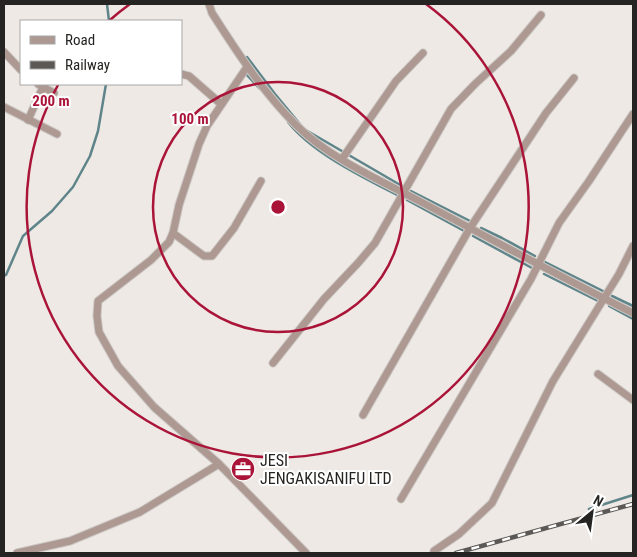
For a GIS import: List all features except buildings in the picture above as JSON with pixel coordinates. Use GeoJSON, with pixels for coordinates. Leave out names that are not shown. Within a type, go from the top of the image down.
{"type":"FeatureCollection","features":[{"type":"Feature","properties":{"kind":"street"},"geometry":{"type":"LineString","coordinates":[[209,4],[212,13],[247,67],[296,125],[317,142],[342,159],[404,193],[538,265],[633,313]]}},
{"type":"Feature","properties":{"kind":"street"},"geometry":{"type":"LineString","coordinates":[[273,362],[324,298],[375,243],[451,109],[511,51],[541,15]]}},
{"type":"Feature","properties":{"kind":"street"},"geometry":{"type":"LineString","coordinates":[[4,52],[20,69]]}},
{"type":"Feature","properties":{"kind":"street"},"geometry":{"type":"LineString","coordinates":[[342,159],[396,81],[423,53]]}},
{"type":"Feature","properties":{"kind":"street"},"geometry":{"type":"LineString","coordinates":[[247,67],[207,126],[196,151],[179,205],[173,233],[164,248],[98,301],[97,316],[99,332],[118,366],[154,407],[219,464],[306,553]]}},
{"type":"Feature","properties":{"kind":"street"},"geometry":{"type":"LineString","coordinates":[[182,74],[189,76],[221,104]]}},
{"type":"Feature","properties":{"kind":"street"},"geometry":{"type":"LineString","coordinates":[[363,415],[470,228],[546,113],[574,78]]}},
{"type":"Feature","properties":{"kind":"street"},"geometry":{"type":"LineString","coordinates":[[28,120],[40,85],[54,93]]}},
{"type":"Feature","properties":{"kind":"street"},"geometry":{"type":"LineString","coordinates":[[4,107],[57,134]]}},
{"type":"Feature","properties":{"kind":"street"},"geometry":{"type":"LineString","coordinates":[[401,499],[517,304],[559,223],[633,114]]}},
{"type":"Feature","properties":{"kind":"street"},"geometry":{"type":"LineString","coordinates":[[173,233],[204,256],[212,256],[234,228],[261,181]]}},
{"type":"Feature","properties":{"kind":"street"},"geometry":{"type":"LineString","coordinates":[[434,551],[459,534],[492,503],[553,382],[633,246]]}},
{"type":"Feature","properties":{"kind":"street"},"geometry":{"type":"LineString","coordinates":[[598,374],[633,400]]}},
{"type":"Feature","properties":{"kind":"street"},"geometry":{"type":"LineString","coordinates":[[17,553],[70,541],[140,512],[219,464]]}},
{"type":"Feature","properties":{"kind":"waterway"},"geometry":{"type":"LineString","coordinates":[[107,4],[109,20]]}},
{"type":"Feature","properties":{"kind":"waterway"},"geometry":{"type":"LineString","coordinates":[[247,57],[304,129],[402,186]]}},
{"type":"Feature","properties":{"kind":"waterway"},"geometry":{"type":"LineString","coordinates":[[245,73],[260,89]]}},
{"type":"Feature","properties":{"kind":"waterway"},"geometry":{"type":"LineString","coordinates":[[4,276],[23,236],[52,211],[73,187],[90,156],[98,131],[106,85]]}},
{"type":"Feature","properties":{"kind":"waterway"},"geometry":{"type":"LineString","coordinates":[[288,122],[298,133],[324,154],[399,196]]}},
{"type":"Feature","properties":{"kind":"waterway"},"geometry":{"type":"LineString","coordinates":[[411,191],[472,222]]}},
{"type":"Feature","properties":{"kind":"waterway"},"geometry":{"type":"LineString","coordinates":[[407,200],[466,232]]}},
{"type":"Feature","properties":{"kind":"waterway"},"geometry":{"type":"LineString","coordinates":[[481,228],[535,256]]}},
{"type":"Feature","properties":{"kind":"waterway"},"geometry":{"type":"LineString","coordinates":[[473,236],[532,268]]}},
{"type":"Feature","properties":{"kind":"waterway"},"geometry":{"type":"LineString","coordinates":[[545,262],[605,292]]}},
{"type":"Feature","properties":{"kind":"waterway"},"geometry":{"type":"LineString","coordinates":[[544,274],[598,301]]}},
{"type":"Feature","properties":{"kind":"waterway"},"geometry":{"type":"LineString","coordinates":[[612,296],[633,306]]}},
{"type":"Feature","properties":{"kind":"waterway"},"geometry":{"type":"LineString","coordinates":[[609,306],[633,319]]}},
{"type":"Feature","properties":{"kind":"waterway"},"geometry":{"type":"LineString","coordinates":[[589,509],[633,495]]}},
{"type":"Feature","properties":{"kind":"railway"},"geometry":{"type":"LineString","coordinates":[[456,553],[633,504]]}},
{"type":"Feature","properties":{"kind":"place","name":"JESI JENGAKISANIFU LTD"},"geometry":{"type":"Point","coordinates":[243,469]}}]}
